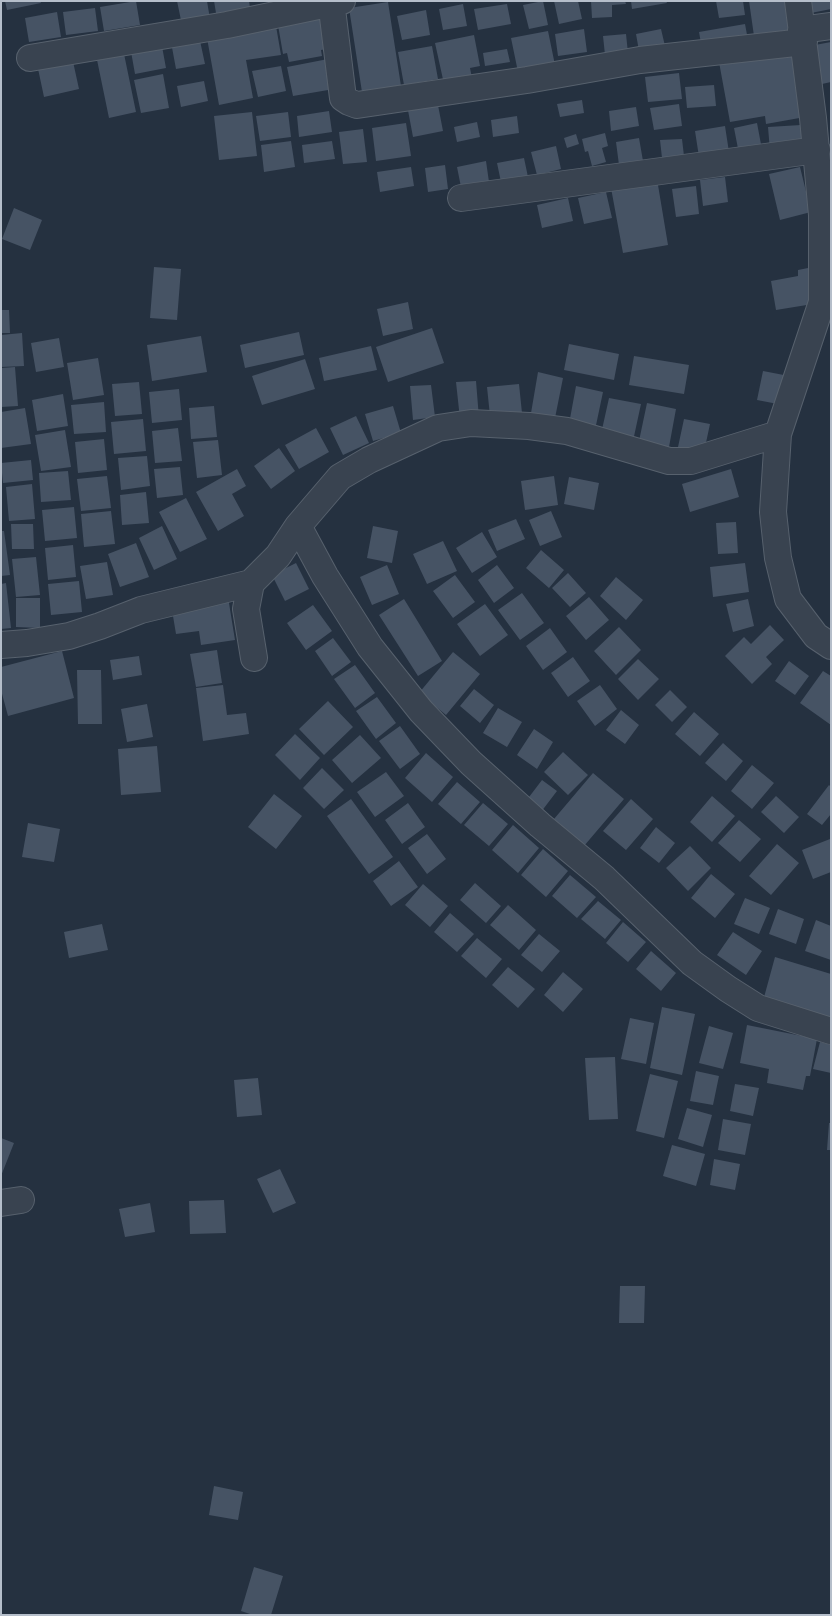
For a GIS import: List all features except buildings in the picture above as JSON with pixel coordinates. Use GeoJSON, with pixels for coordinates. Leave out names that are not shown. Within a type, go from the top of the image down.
{"type":"FeatureCollection","features":[{"type":"Feature","properties":{"kind":"street"},"geometry":{"type":"LineString","coordinates":[[798,1],[816,150],[827,214],[822,302],[778,434],[773,512],[778,558],[788,599],[816,636],[831,646]]}},
{"type":"Feature","properties":{"kind":"street"},"geometry":{"type":"LineString","coordinates":[[30,58],[227,25],[335,2],[343,98],[357,105],[802,36],[831,26]]}},
{"type":"Feature","properties":{"kind":"street"},"geometry":{"type":"LineString","coordinates":[[461,198],[816,150]]}},
{"type":"Feature","properties":{"kind":"street"},"geometry":{"type":"LineString","coordinates":[[1,645],[28,643],[70,636],[141,610],[251,583],[278,556],[298,526],[340,477],[369,460],[438,428],[471,423],[529,426],[567,431],[668,461],[691,461],[778,434]]}},
{"type":"Feature","properties":{"kind":"street"},"geometry":{"type":"LineString","coordinates":[[298,526],[325,576],[370,647],[421,711],[471,762],[540,825],[604,878],[692,963],[758,1008],[831,1031]]}},
{"type":"Feature","properties":{"kind":"street"},"geometry":{"type":"LineString","coordinates":[[251,583],[246,609],[254,658]]}}]}
